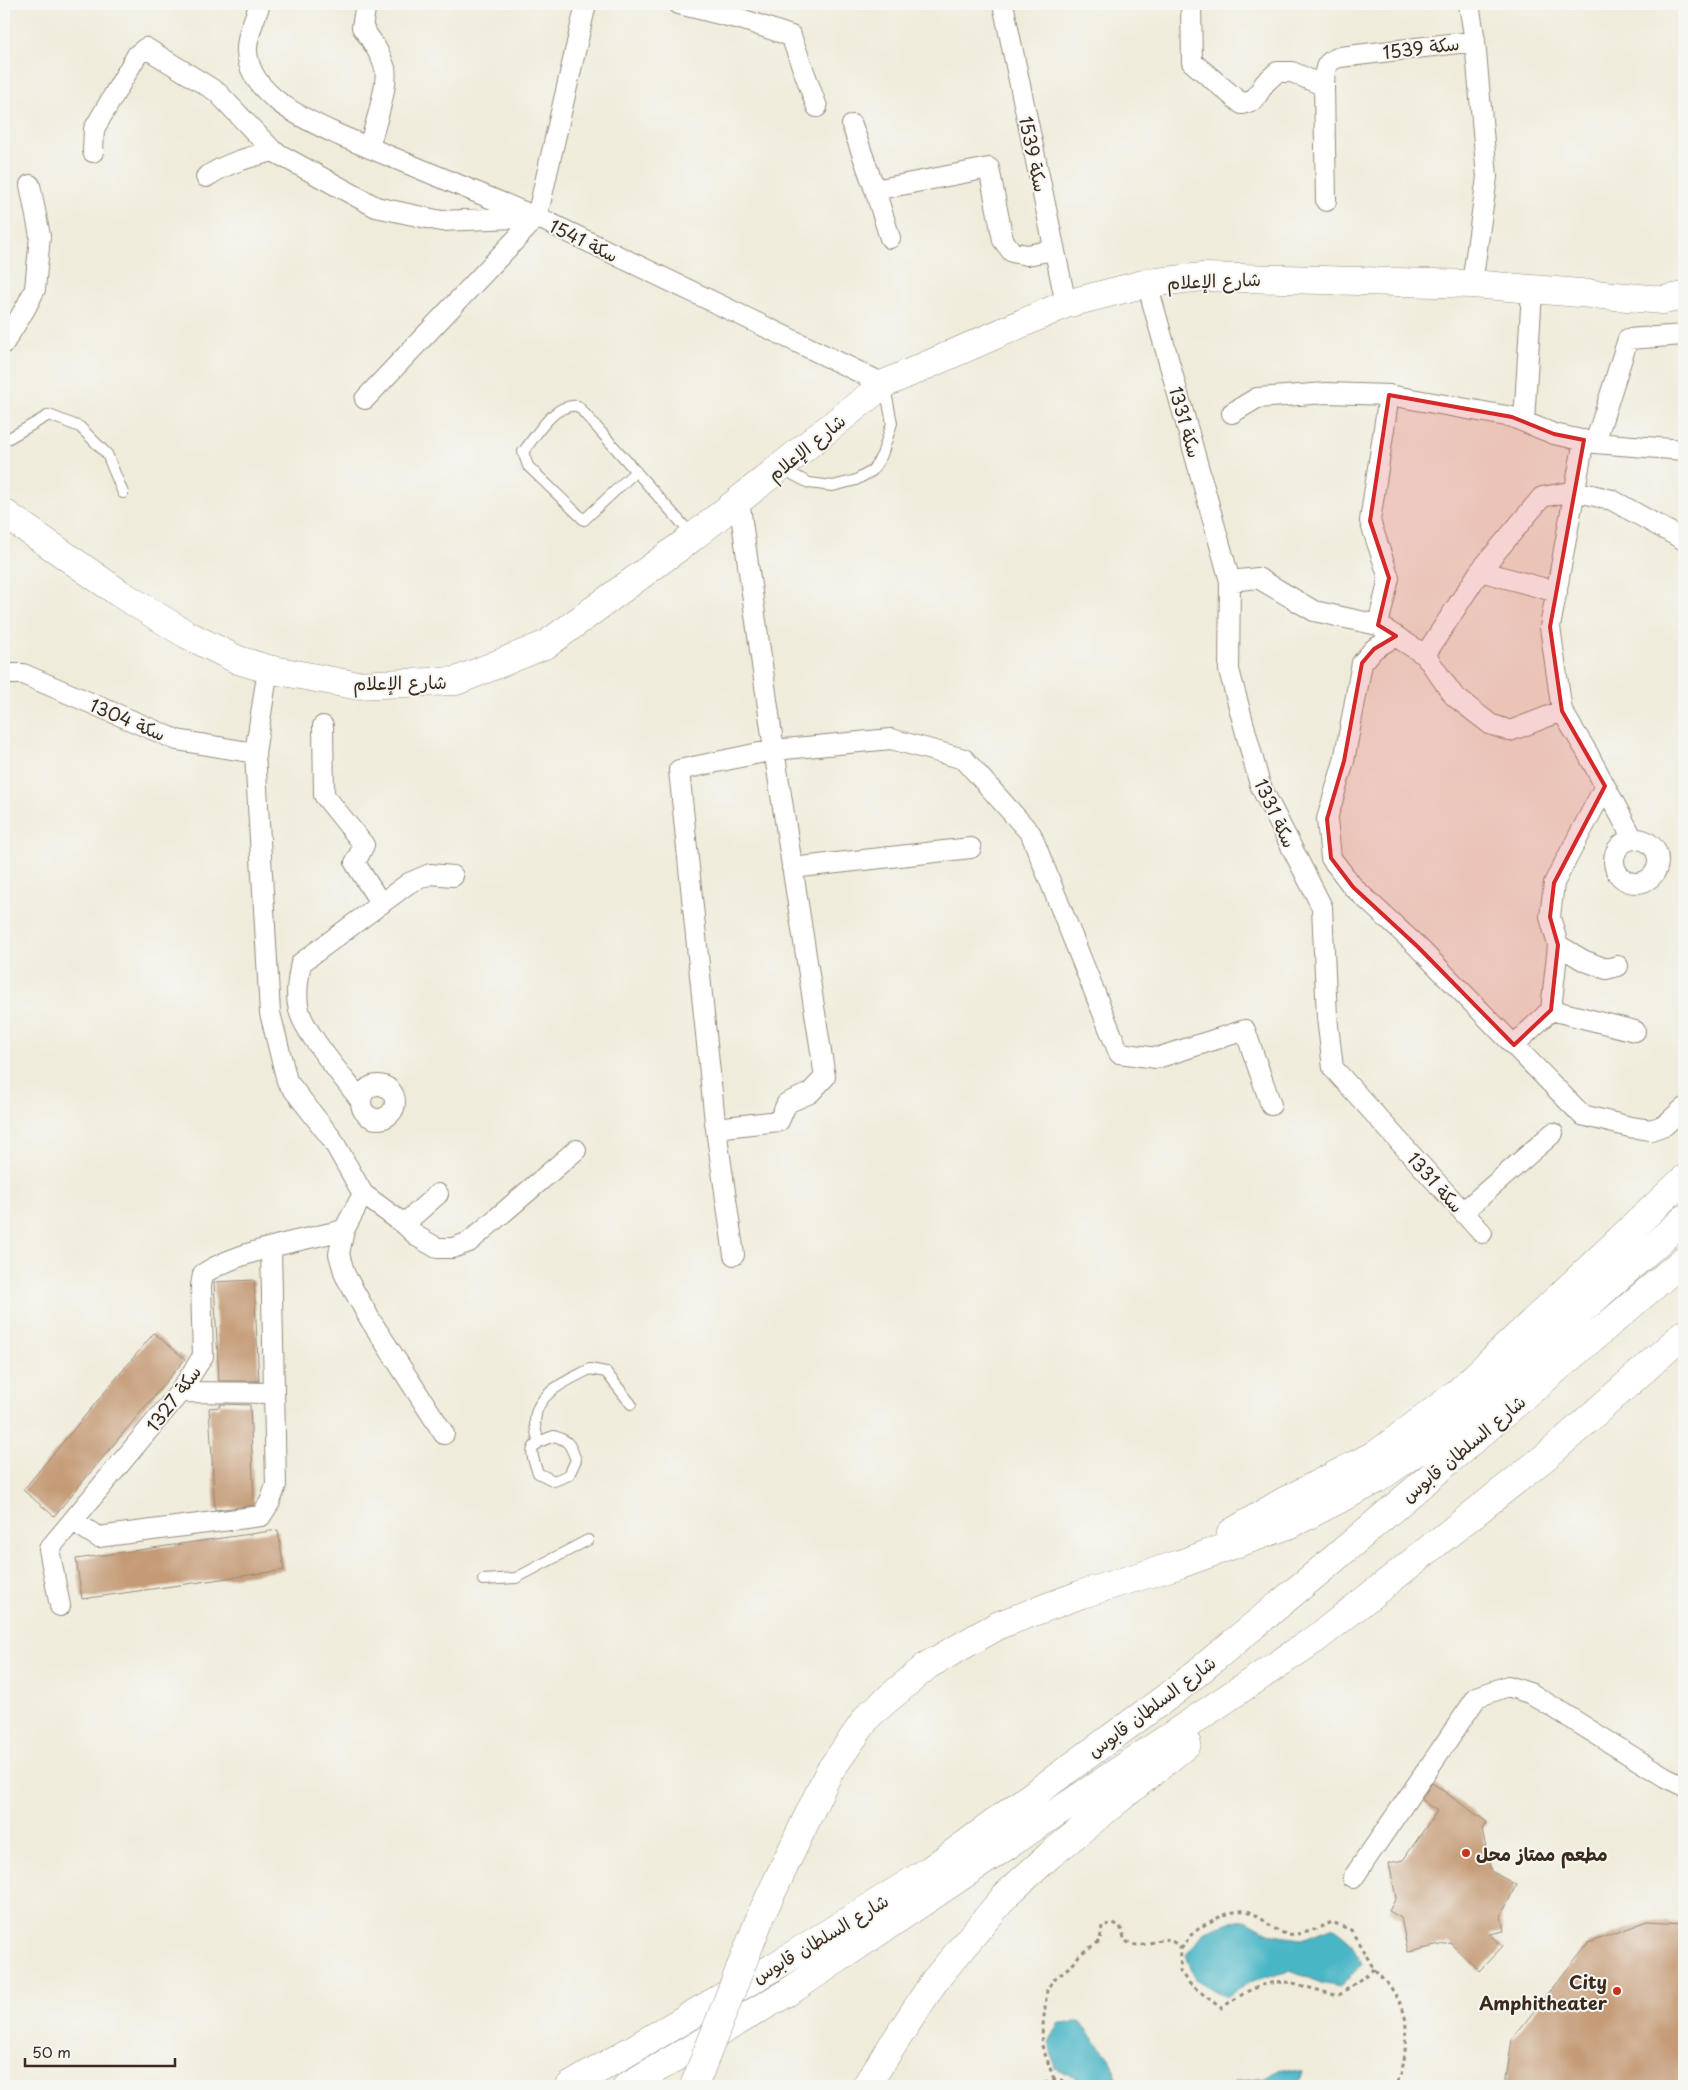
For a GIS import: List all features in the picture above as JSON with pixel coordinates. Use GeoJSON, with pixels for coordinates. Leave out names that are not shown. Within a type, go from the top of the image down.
{"type":"FeatureCollection","features":[{"type":"Feature","properties":{"kind":"main road","name":"شارع الإعلام"},"geometry":{"type":"LineString","coordinates":[[4,513],[119,594],[178,629],[238,660],[268,669],[354,685],[456,681],[547,644],[693,537],[884,384],[1066,304],[1147,283],[1203,276],[1472,284],[1532,291],[1663,300],[1684,296]]}},
{"type":"Feature","properties":{"kind":"main road"},"geometry":{"type":"LineString","coordinates":[[1180,1564],[1281,1503],[1378,1453],[1455,1395],[1684,1180]]}},
{"type":"Feature","properties":{"kind":"main road"},"geometry":{"type":"LineString","coordinates":[[694,2086],[762,1913],[829,1772],[869,1715],[928,1665],[999,1625],[1082,1594],[1180,1564],[1291,1524],[1376,1480],[1451,1427],[1684,1218]]}},
{"type":"Feature","properties":{"kind":"main road","name":"شارع السلطان قابوس"},"geometry":{"type":"LineString","coordinates":[[570,2086],[772,1968],[930,1870],[1175,1691],[1328,1564],[1684,1260]]}},
{"type":"Feature","properties":{"kind":"main road","name":"شارع السلطان قابوس"},"geometry":{"type":"LineString","coordinates":[[627,2086],[790,1991],[1317,1638],[1549,1454],[1684,1334]]}},
{"type":"Feature","properties":{"kind":"main road"},"geometry":{"type":"LineString","coordinates":[[866,2086],[935,1980],[1006,1895],[1050,1854],[1317,1638]]}},
{"type":"Feature","properties":{"kind":"street"},"geometry":{"type":"LineString","coordinates":[[260,4],[252,25],[247,52],[254,79],[268,95],[316,124],[537,217]]}},
{"type":"Feature","properties":{"kind":"street"},"geometry":{"type":"LineString","coordinates":[[366,4],[362,27],[377,48],[386,70],[383,93],[369,147]]}},
{"type":"Feature","properties":{"kind":"street"},"geometry":{"type":"LineString","coordinates":[[365,399],[537,217],[586,4]]}},
{"type":"Feature","properties":{"kind":"street"},"geometry":{"type":"LineString","coordinates":[[679,4],[744,20],[791,36],[818,106]]}},
{"type":"Feature","properties":{"kind":"street","name":"سكة 1539"},"geometry":{"type":"LineString","coordinates":[[1003,4],[1066,304]]}},
{"type":"Feature","properties":{"kind":"street"},"geometry":{"type":"LineString","coordinates":[[1191,4],[1192,62],[1242,104],[1254,100],[1265,83],[1276,72],[1292,72],[1324,86]]}},
{"type":"Feature","properties":{"kind":"street","name":"سكة 1539"},"geometry":{"type":"LineString","coordinates":[[1470,4],[1487,177],[1472,284]]}},
{"type":"Feature","properties":{"kind":"street","name":"سكة 1539"},"geometry":{"type":"LineString","coordinates":[[1326,201],[1324,86],[1326,67],[1330,60],[1475,41]]}},
{"type":"Feature","properties":{"kind":"street","name":"سكة 1541"},"geometry":{"type":"LineString","coordinates":[[94,152],[94,129],[137,55],[146,48],[217,92],[273,151],[376,206],[441,221],[537,217],[884,384]]}},
{"type":"Feature","properties":{"kind":"street"},"geometry":{"type":"LineString","coordinates":[[852,125],[890,238]]}},
{"type":"Feature","properties":{"kind":"street"},"geometry":{"type":"LineString","coordinates":[[206,177],[230,164],[273,151]]}},
{"type":"Feature","properties":{"kind":"street"},"geometry":{"type":"LineString","coordinates":[[875,190],[989,168],[1003,240],[1012,252],[1027,255],[1054,250]]}},
{"type":"Feature","properties":{"kind":"street"},"geometry":{"type":"LineString","coordinates":[[4,343],[25,310],[35,289],[40,236],[30,184]]}},
{"type":"Feature","properties":{"kind":"street","name":"سكة 1331"},"geometry":{"type":"LineString","coordinates":[[1147,283],[1230,581],[1229,670],[1260,785],[1322,907],[1327,1017],[1333,1068],[1482,1233]]}},
{"type":"Feature","properties":{"kind":"street"},"geometry":{"type":"LineString","coordinates":[[1524,422],[1532,291]]}},
{"type":"Feature","properties":{"kind":"street"},"geometry":{"type":"LineString","coordinates":[[1633,839],[1562,711],[1550,628],[1575,491],[1589,442],[1628,339],[1684,335]]}},
{"type":"Feature","properties":{"kind":"street"},"geometry":{"type":"LineString","coordinates":[[1232,413],[1258,398],[1326,393],[1389,395],[1512,416],[1554,434],[1589,442],[1684,449],[1684,458]]}},
{"type":"Feature","properties":{"kind":"street"},"geometry":{"type":"LineString","coordinates":[[1378,625],[1389,578],[1370,521],[1389,395]]}},
{"type":"Feature","properties":{"kind":"street"},"geometry":{"type":"LineString","coordinates":[[1425,655],[1480,571],[1542,498],[1575,491],[1612,500],[1684,540]]}},
{"type":"Feature","properties":{"kind":"street"},"geometry":{"type":"LineString","coordinates":[[716,1128],[779,1121],[787,1102],[810,1093],[825,1077],[774,750],[739,500]]}},
{"type":"Feature","properties":{"kind":"street"},"geometry":{"type":"LineString","coordinates":[[1480,571],[1557,592]]}},
{"type":"Feature","properties":{"kind":"street"},"geometry":{"type":"LineString","coordinates":[[1230,581],[1258,578],[1280,593],[1314,611],[1378,625],[1425,655],[1454,696],[1490,724],[1510,731],[1562,711]]}},
{"type":"Feature","properties":{"kind":"street"},"geometry":{"type":"LineString","coordinates":[[1396,636],[1374,649],[1362,663],[1344,761],[1327,819],[1331,858],[1353,887],[1418,947],[1582,1115],[1630,1127],[1651,1130],[1665,1125],[1684,1108]]}},
{"type":"Feature","properties":{"kind":"street"},"geometry":{"type":"LineString","coordinates":[[268,669],[255,753],[270,1013],[287,1081],[332,1138],[363,1194],[404,1224],[418,1237],[437,1248],[453,1248],[469,1242],[576,1150]]}},
{"type":"Feature","properties":{"kind":"street","name":"سكة 1304"},"geometry":{"type":"LineString","coordinates":[[4,674],[23,674],[178,740],[255,753]]}},
{"type":"Feature","properties":{"kind":"street"},"geometry":{"type":"LineString","coordinates":[[323,726],[324,795],[364,845],[355,863],[381,904]]}},
{"type":"Feature","properties":{"kind":"street"},"geometry":{"type":"LineString","coordinates":[[734,1255],[716,1128],[679,770],[774,750],[891,739],[964,759],[1031,834],[1119,1053],[1157,1058],[1245,1030],[1271,1105]]}},
{"type":"Feature","properties":{"kind":"street"},"geometry":{"type":"LineString","coordinates":[[1514,1045],[1551,1010],[1558,945],[1550,918],[1554,883],[1605,786]]}},
{"type":"Feature","properties":{"kind":"street"},"geometry":{"type":"LineString","coordinates":[[792,868],[971,848]]}},
{"type":"Feature","properties":{"kind":"street"},"geometry":{"type":"LineString","coordinates":[[360,1101],[304,1024],[298,1009],[297,980],[301,963],[409,883],[430,874],[453,876]]}},
{"type":"Feature","properties":{"kind":"street"},"geometry":{"type":"LineString","coordinates":[[1558,945],[1583,960],[1606,969],[1618,966]]}},
{"type":"Feature","properties":{"kind":"street"},"geometry":{"type":"LineString","coordinates":[[1551,1010],[1636,1031]]}},
{"type":"Feature","properties":{"kind":"street"},"geometry":{"type":"LineString","coordinates":[[1463,1212],[1553,1133]]}},
{"type":"Feature","properties":{"kind":"street"},"geometry":{"type":"LineString","coordinates":[[363,1194],[344,1230],[339,1254],[345,1275],[371,1321],[444,1434]]}},
{"type":"Feature","properties":{"kind":"street"},"geometry":{"type":"LineString","coordinates":[[404,1224],[438,1194]]}},
{"type":"Feature","properties":{"kind":"street","name":"سكة 1327"},"geometry":{"type":"LineString","coordinates":[[60,1606],[49,1549],[180,1392],[204,1356],[202,1274],[216,1265],[271,1248],[344,1230]]}},
{"type":"Feature","properties":{"kind":"street"},"geometry":{"type":"LineString","coordinates":[[73,1521],[98,1537],[261,1516],[270,1502],[276,1485],[271,1248]]}},
{"type":"Feature","properties":{"kind":"street"},"geometry":{"type":"LineString","coordinates":[[180,1392],[274,1393]]}},
{"type":"Feature","properties":{"kind":"street"},"geometry":{"type":"LineString","coordinates":[[1353,1878],[1478,1697],[1508,1686],[1532,1694],[1684,1786]]}},
{"type":"Feature","properties":{"kind":"lane"},"geometry":{"type":"LineString","coordinates":[[779,468],[809,483],[834,486],[856,480],[872,471],[882,455],[892,423],[884,384]]}},
{"type":"Feature","properties":{"kind":"lane"},"geometry":{"type":"LineString","coordinates":[[636,471],[584,520],[528,466],[523,452],[557,410],[568,405],[578,406],[636,471],[693,537]]}},
{"type":"Feature","properties":{"kind":"lane"},"geometry":{"type":"LineString","coordinates":[[4,441],[49,415],[80,428],[106,454],[123,493]]}},
{"type":"Feature","properties":{"kind":"lane"},"geometry":{"type":"LineString","coordinates":[[538,1442],[554,1436],[563,1439],[569,1444],[576,1460],[569,1475],[554,1481],[538,1473],[532,1457],[533,1449],[538,1442],[535,1420],[540,1403],[551,1390],[590,1368],[606,1372],[630,1404]]}},
{"type":"Feature","properties":{"kind":"lane"},"geometry":{"type":"LineString","coordinates":[[483,1580],[516,1578],[588,1540]]}},
{"type":"Feature","properties":{"kind":"path"},"geometry":{"type":"LineString","coordinates":[[1374,1969],[1338,1996],[1290,1982],[1268,1982],[1246,1992],[1221,2008],[1190,1984],[1180,1972],[1181,1949],[1190,1936],[1206,1923],[1232,1913],[1249,1912],[1266,1924],[1287,1934],[1305,1933],[1332,1922],[1351,1930],[1374,1969],[1390,1986],[1402,2006],[1406,2021],[1402,2076],[1394,2086]]}},
{"type":"Feature","properties":{"kind":"path"},"geometry":{"type":"LineString","coordinates":[[1054,2079],[1041,2043],[1048,1990],[1053,1980],[1074,1963],[1080,1954],[1100,1941],[1102,1926],[1113,1923],[1120,1926],[1125,1941],[1136,1945],[1162,1938],[1175,1942],[1181,1949]]}},
{"type":"Feature","properties":{"kind":"path"},"geometry":{"type":"LineString","coordinates":[[1037,2086],[1054,2079],[1068,2080],[1076,2086]]}},
{"type":"Feature","properties":{"kind":"highlighted area"},"geometry":{"type":"Polygon","coordinates":[[[1389,395],[1512,417],[1554,434],[1584,440],[1550,627],[1562,711],[1605,786],[1554,883],[1550,917],[1558,945],[1551,1010],[1514,1045],[1418,947],[1353,887],[1331,858],[1327,819],[1344,761],[1362,663],[1374,649],[1396,636],[1378,625],[1389,578],[1370,521],[1389,395]]]}},
{"type":"Feature","properties":{"kind":"water"},"geometry":{"type":"Polygon","coordinates":[[[1246,1920],[1273,1935],[1302,1939],[1334,1927],[1351,1942],[1361,1965],[1340,1987],[1321,1983],[1290,1971],[1255,1980],[1226,1997],[1195,1979],[1186,1955],[1205,1931],[1229,1922],[1246,1920]]]}},
{"type":"Feature","properties":{"kind":"water"},"geometry":{"type":"Polygon","coordinates":[[[1080,2022],[1109,2057],[1120,2086],[1086,2086],[1084,2082],[1055,2068],[1049,2042],[1060,2023],[1080,2022]]]}},
{"type":"Feature","properties":{"kind":"water"},"geometry":{"type":"Polygon","coordinates":[[[1281,2068],[1303,2072],[1298,2086],[1237,2086],[1234,2082],[1265,2078],[1281,2068]]]}},
{"type":"Feature","properties":{"kind":"building"},"geometry":{"type":"Polygon","coordinates":[[[254,1280],[259,1381],[219,1381],[214,1282],[254,1280]]]}},
{"type":"Feature","properties":{"kind":"building"},"geometry":{"type":"Polygon","coordinates":[[[154,1333],[185,1359],[54,1516],[23,1490],[154,1333]]]}},
{"type":"Feature","properties":{"kind":"building"},"geometry":{"type":"Polygon","coordinates":[[[220,1404],[250,1405],[254,1505],[215,1510],[209,1408],[220,1407],[220,1404]]]}},
{"type":"Feature","properties":{"kind":"building"},"geometry":{"type":"Polygon","coordinates":[[[278,1530],[284,1570],[82,1599],[76,1559],[278,1530]]]}},
{"type":"Feature","properties":{"kind":"building"},"geometry":{"type":"Polygon","coordinates":[[[1432,1783],[1487,1822],[1482,1829],[1491,1871],[1516,1885],[1501,1916],[1504,1931],[1490,1934],[1503,1946],[1479,1971],[1450,1943],[1408,1952],[1401,1918],[1389,1911],[1396,1898],[1389,1863],[1403,1860],[1437,1811],[1421,1800],[1432,1783]]]}},
{"type":"Feature","properties":{"kind":"building","name":"City Amphitheater"},"geometry":{"type":"Polygon","coordinates":[[[1648,1921],[1684,1923],[1684,2086],[1505,2086],[1512,2039],[1588,1943],[1648,1921]]]}},
{"type":"Feature","properties":{"kind":"place","name":"مطعم ممتاز محل"},"geometry":{"type":"Point","coordinates":[1466,1853]}},
{"type":"Feature","properties":{"kind":"place","name":"City Amphitheater"},"geometry":{"type":"Point","coordinates":[1617,1991]}}]}
